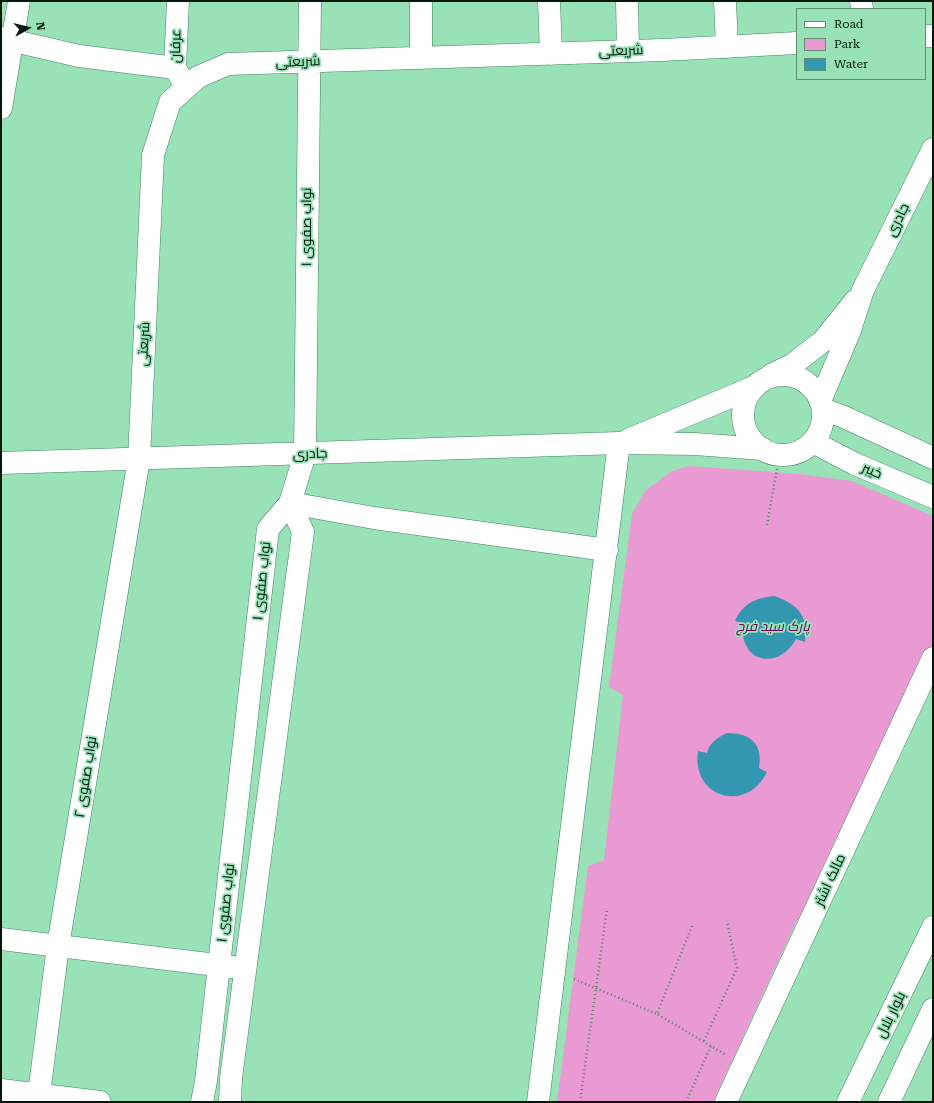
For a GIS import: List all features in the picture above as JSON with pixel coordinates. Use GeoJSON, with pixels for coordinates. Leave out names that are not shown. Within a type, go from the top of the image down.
{"type":"FeatureCollection","features":[{"type":"Feature","properties":{"kind":"street"},"geometry":{"type":"LineString","coordinates":[[1,108],[7,39],[19,1]]}},
{"type":"Feature","properties":{"kind":"street","name":"عرفان"},"geometry":{"type":"LineString","coordinates":[[178,1],[175,68],[187,87]]}},
{"type":"Feature","properties":{"kind":"street","name":"نواب صفوی ۱"},"geometry":{"type":"LineString","coordinates":[[202,1102],[206,1081],[268,529],[290,503],[305,454],[310,1]]}},
{"type":"Feature","properties":{"kind":"street"},"geometry":{"type":"LineString","coordinates":[[421,1],[421,58]]}},
{"type":"Feature","properties":{"kind":"street"},"geometry":{"type":"LineString","coordinates":[[549,1],[551,54]]}},
{"type":"Feature","properties":{"kind":"street"},"geometry":{"type":"LineString","coordinates":[[628,1],[628,51]]}},
{"type":"Feature","properties":{"kind":"street"},"geometry":{"type":"LineString","coordinates":[[725,1],[727,46]]}},
{"type":"Feature","properties":{"kind":"street"},"geometry":{"type":"LineString","coordinates":[[7,39],[79,56],[175,68]]}},
{"type":"Feature","properties":{"kind":"street","name":"شریعتی"},"geometry":{"type":"LineString","coordinates":[[139,459],[153,156],[170,102],[198,77],[228,64],[551,54],[796,43]]}},
{"type":"Feature","properties":{"kind":"street","name":"جادری"},"geometry":{"type":"LineString","coordinates":[[863,290],[933,149]]}},
{"type":"Feature","properties":{"kind":"street"},"geometry":{"type":"LineString","coordinates":[[538,1102],[619,443],[761,382],[792,365],[822,341],[863,290]]}},
{"type":"Feature","properties":{"kind":"street"},"geometry":{"type":"LineString","coordinates":[[863,290],[849,333],[822,405],[822,427],[813,442],[798,453],[771,452],[750,437],[744,420],[745,401],[761,382],[787,374],[804,380],[816,391],[822,405],[844,417],[933,458]]}},
{"type":"Feature","properties":{"kind":"street","name":"خیبر"},"geometry":{"type":"LineString","coordinates":[[813,442],[855,464],[933,497]]}},
{"type":"Feature","properties":{"kind":"street","name":"جادری"},"geometry":{"type":"LineString","coordinates":[[1,463],[619,443],[695,444],[771,452]]}},
{"type":"Feature","properties":{"kind":"street","name":"نواب صفوی ۲"},"geometry":{"type":"LineString","coordinates":[[39,1094],[58,946],[139,459]]}},
{"type":"Feature","properties":{"kind":"street"},"geometry":{"type":"LineString","coordinates":[[290,503],[374,518],[606,550]]}},
{"type":"Feature","properties":{"kind":"street","name":"نواب صفوی ۱"},"geometry":{"type":"LineString","coordinates":[[230,1102],[231,1078],[303,532],[290,503]]}},
{"type":"Feature","properties":{"kind":"street","name":"مالک اشتر"},"geometry":{"type":"LineString","coordinates":[[726,1102],[933,658]]}},
{"type":"Feature","properties":{"kind":"street","name":"بلوار بلال"},"geometry":{"type":"LineString","coordinates":[[848,1102],[933,927]]}},
{"type":"Feature","properties":{"kind":"street"},"geometry":{"type":"LineString","coordinates":[[1,939],[246,969]]}},
{"type":"Feature","properties":{"kind":"street"},"geometry":{"type":"LineString","coordinates":[[889,1102],[933,1009]]}},
{"type":"Feature","properties":{"kind":"street"},"geometry":{"type":"LineString","coordinates":[[1,1090],[100,1102]]}},
{"type":"Feature","properties":{"kind":"path"},"geometry":{"type":"LineString","coordinates":[[767,525],[771,452]]}},
{"type":"Feature","properties":{"kind":"path"},"geometry":{"type":"LineString","coordinates":[[580,1102],[607,909]]}},
{"type":"Feature","properties":{"kind":"path"},"geometry":{"type":"LineString","coordinates":[[704,1042],[737,968],[727,921]]}},
{"type":"Feature","properties":{"kind":"path"},"geometry":{"type":"LineString","coordinates":[[657,1014],[692,926]]}},
{"type":"Feature","properties":{"kind":"path"},"geometry":{"type":"LineString","coordinates":[[554,970],[657,1014],[744,1064]]}},
{"type":"Feature","properties":{"kind":"path"},"geometry":{"type":"LineString","coordinates":[[686,1102],[711,1046]]}},
{"type":"Feature","properties":{"kind":"green space","name":"پارک سید فرج"},"geometry":{"type":"Polygon","coordinates":[[[689,466],[800,474],[852,481],[933,516],[933,653],[806,921],[797,920],[715,1098],[722,1102],[557,1102],[588,866],[604,860],[623,695],[609,687],[632,514],[645,491],[672,471],[689,466]]]}},
{"type":"Feature","properties":{"kind":"water"},"geometry":{"type":"Polygon","coordinates":[[[774,596],[790,603],[800,612],[805,625],[805,642],[796,639],[788,649],[779,656],[770,659],[761,658],[753,654],[747,647],[743,636],[743,623],[735,621],[742,610],[751,602],[761,598],[774,596]]]}},
{"type":"Feature","properties":{"kind":"water"},"geometry":{"type":"Polygon","coordinates":[[[727,733],[743,735],[754,742],[759,752],[759,768],[767,772],[758,785],[747,793],[735,796],[722,795],[711,789],[703,780],[698,767],[698,751],[707,753],[714,741],[727,733]]]}}]}
